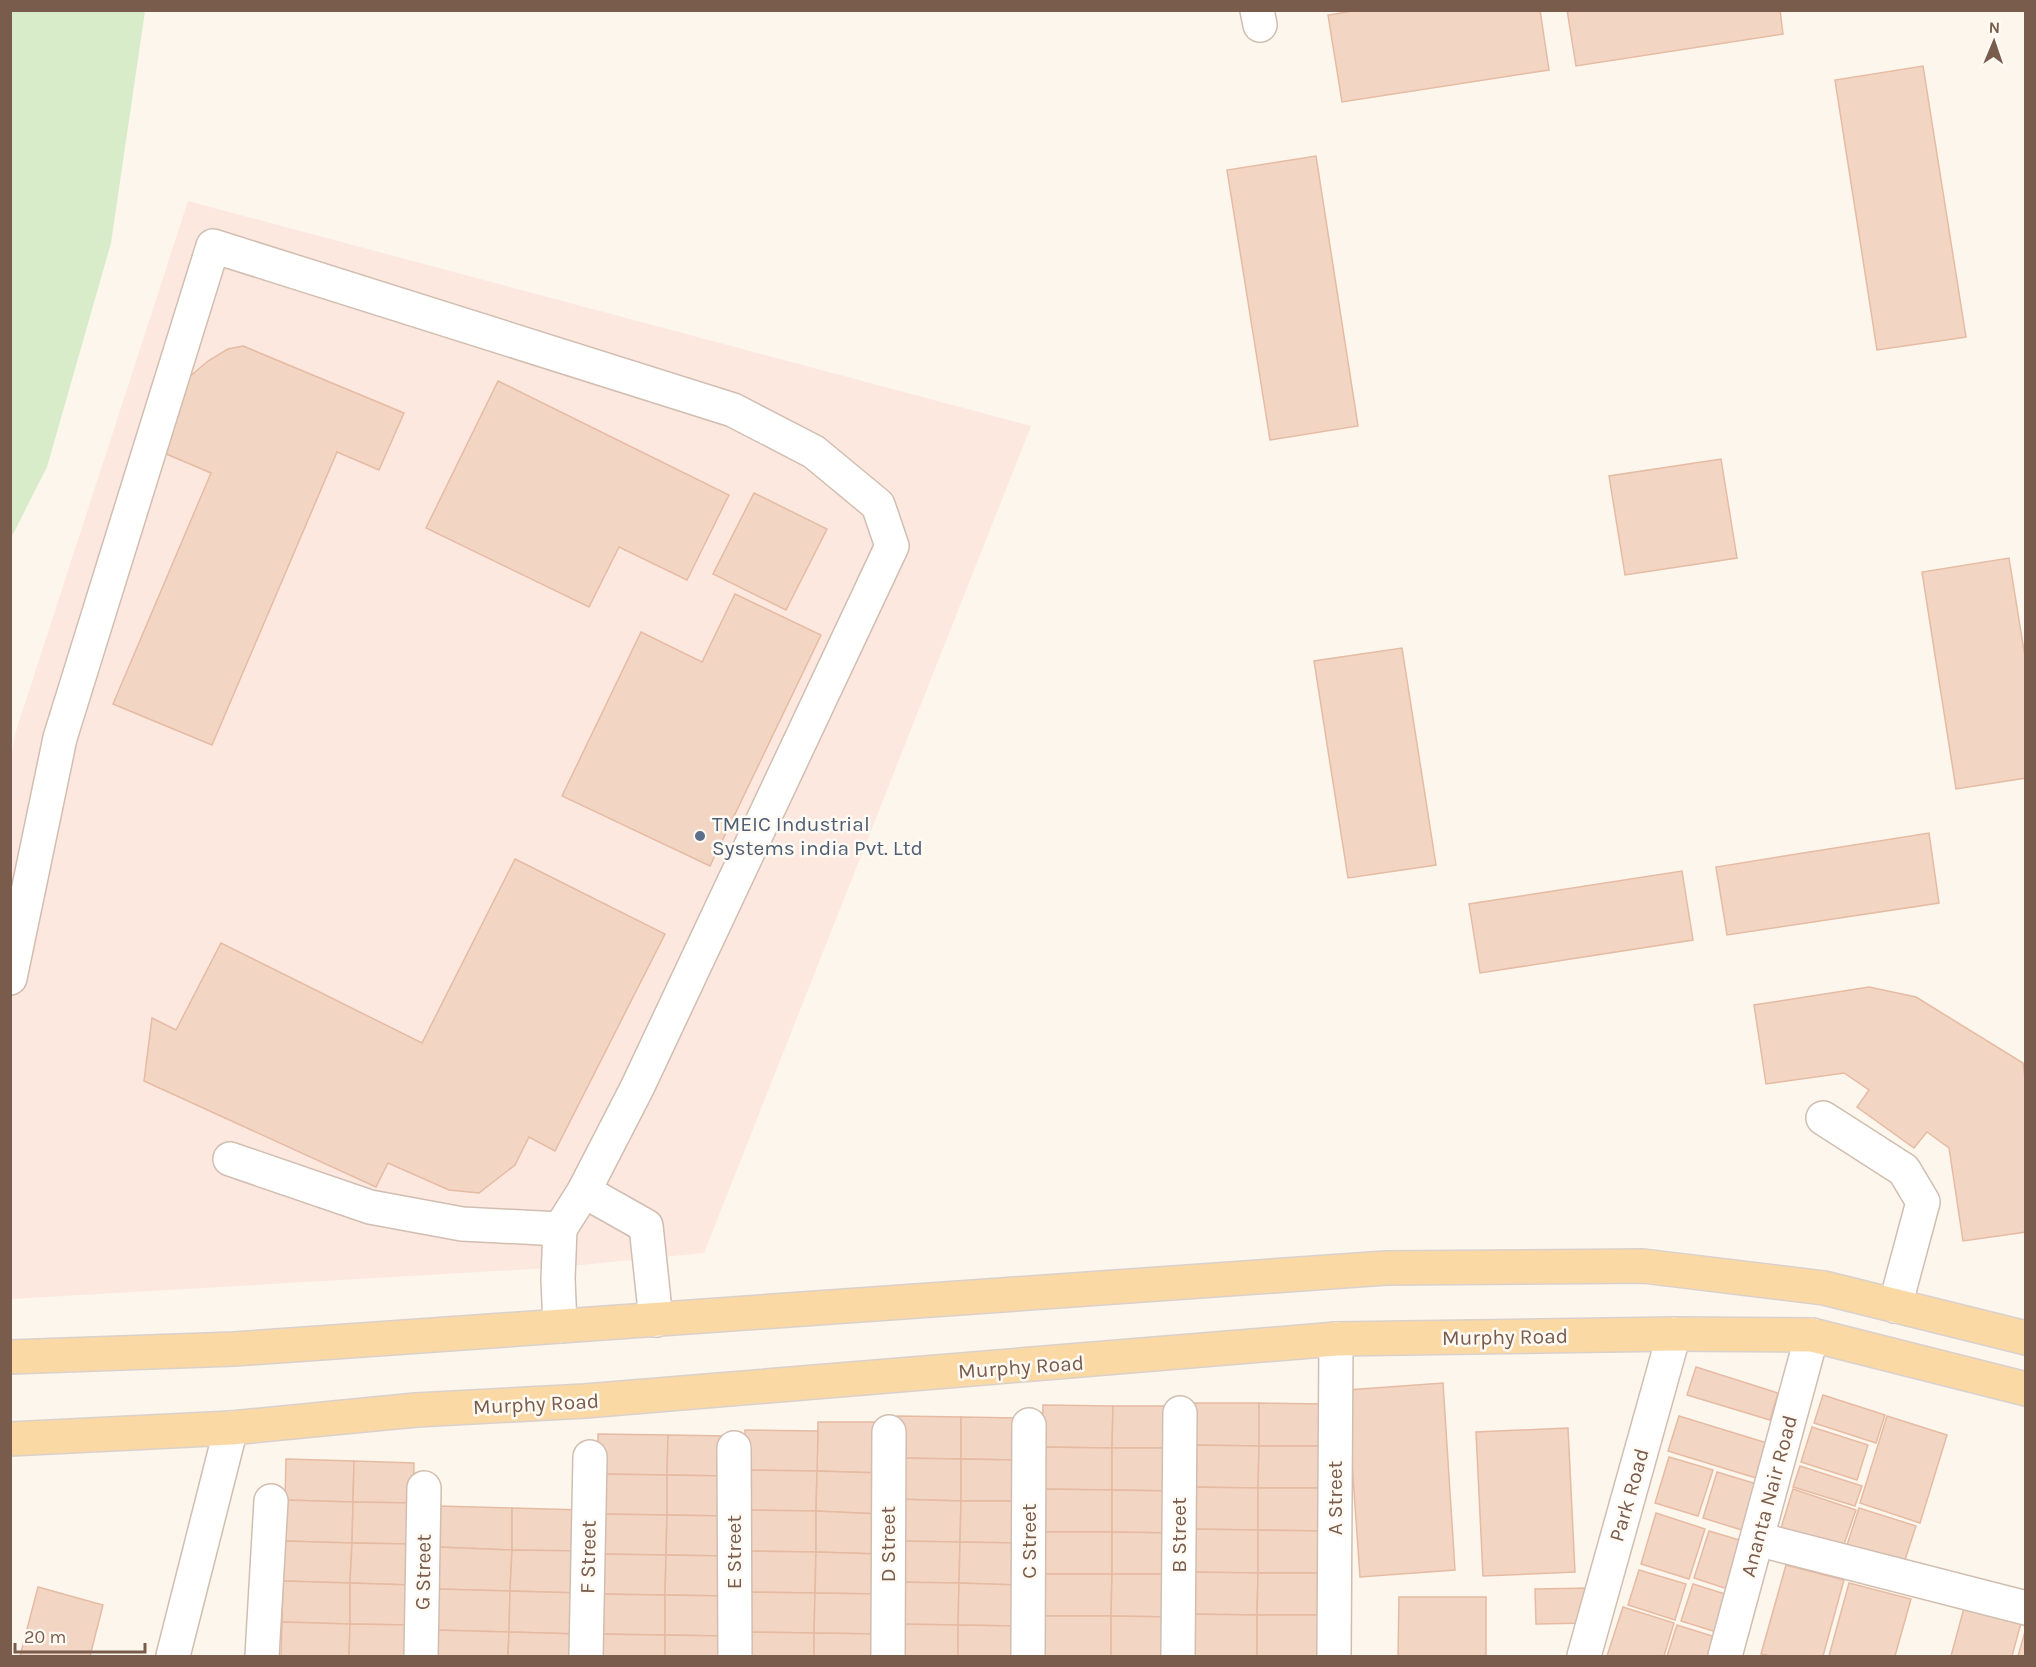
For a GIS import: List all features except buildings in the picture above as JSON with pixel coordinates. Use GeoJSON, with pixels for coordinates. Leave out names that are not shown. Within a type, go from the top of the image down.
{"type":"FeatureCollection","features":[{"type":"Feature","properties":{"kind":"main road"},"geometry":{"type":"LineString","coordinates":[[10,1357],[234,1349],[1386,1268],[1643,1266],[1824,1288],[2025,1338]]}},
{"type":"Feature","properties":{"kind":"main road","name":"Murphy Road"},"geometry":{"type":"LineString","coordinates":[[10,1439],[231,1428],[416,1410],[597,1400],[1336,1339],[1674,1334],[1812,1335],[2025,1389]]}},
{"type":"Feature","properties":{"kind":"street"},"geometry":{"type":"LineString","coordinates":[[10,978],[60,738],[213,246],[733,410],[814,452],[878,504],[892,546],[637,1088],[584,1191],[560,1229],[558,1279],[560,1326]]}},
{"type":"Feature","properties":{"kind":"street"},"geometry":{"type":"LineString","coordinates":[[1823,1118],[1904,1170],[1923,1202],[1895,1306]]}},
{"type":"Feature","properties":{"kind":"street"},"geometry":{"type":"LineString","coordinates":[[230,1160],[370,1207],[462,1224],[560,1229]]}},
{"type":"Feature","properties":{"kind":"street"},"geometry":{"type":"LineString","coordinates":[[584,1191],[646,1226],[656,1320]]}},
{"type":"Feature","properties":{"kind":"street","name":"Park Road"},"geometry":{"type":"LineString","coordinates":[[1584,1656],[1674,1334]]}},
{"type":"Feature","properties":{"kind":"street","name":"Ananta Nair Road"},"geometry":{"type":"LineString","coordinates":[[1725,1656],[1812,1335]]}},
{"type":"Feature","properties":{"kind":"street","name":"A Street"},"geometry":{"type":"LineString","coordinates":[[1334,1656],[1336,1339]]}},
{"type":"Feature","properties":{"kind":"street","name":"B Street"},"geometry":{"type":"LineString","coordinates":[[1178,1656],[1180,1413]]}},
{"type":"Feature","properties":{"kind":"street","name":"C Street"},"geometry":{"type":"LineString","coordinates":[[1028,1656],[1029,1425]]}},
{"type":"Feature","properties":{"kind":"street"},"geometry":{"type":"LineString","coordinates":[[172,1656],[231,1428]]}},
{"type":"Feature","properties":{"kind":"street","name":"D Street"},"geometry":{"type":"LineString","coordinates":[[888,1656],[889,1432]]}},
{"type":"Feature","properties":{"kind":"street","name":"E Street"},"geometry":{"type":"LineString","coordinates":[[734,1448],[735,1656]]}},
{"type":"Feature","properties":{"kind":"street","name":"F Street"},"geometry":{"type":"LineString","coordinates":[[586,1656],[590,1457]]}},
{"type":"Feature","properties":{"kind":"street","name":"G Street"},"geometry":{"type":"LineString","coordinates":[[421,1656],[424,1488]]}},
{"type":"Feature","properties":{"kind":"street"},"geometry":{"type":"LineString","coordinates":[[262,1656],[271,1501]]}},
{"type":"Feature","properties":{"kind":"street"},"geometry":{"type":"LineString","coordinates":[[1757,1539],[2025,1608]]}},
{"type":"Feature","properties":{"kind":"shaded area"},"geometry":{"type":"Polygon","coordinates":[[[188,201],[1031,426],[704,1253],[550,1268],[11,1299],[10,767],[15,734],[188,201]]]}},
{"type":"Feature","properties":{"kind":"green space"},"geometry":{"type":"Polygon","coordinates":[[[11,10],[145,11],[111,243],[47,467],[11,538],[11,10]]]}},
{"type":"Feature","properties":{"kind":"place","name":"TMEIC Industrial Systems india Pvt. Ltd"},"geometry":{"type":"Point","coordinates":[700,836]}}]}
